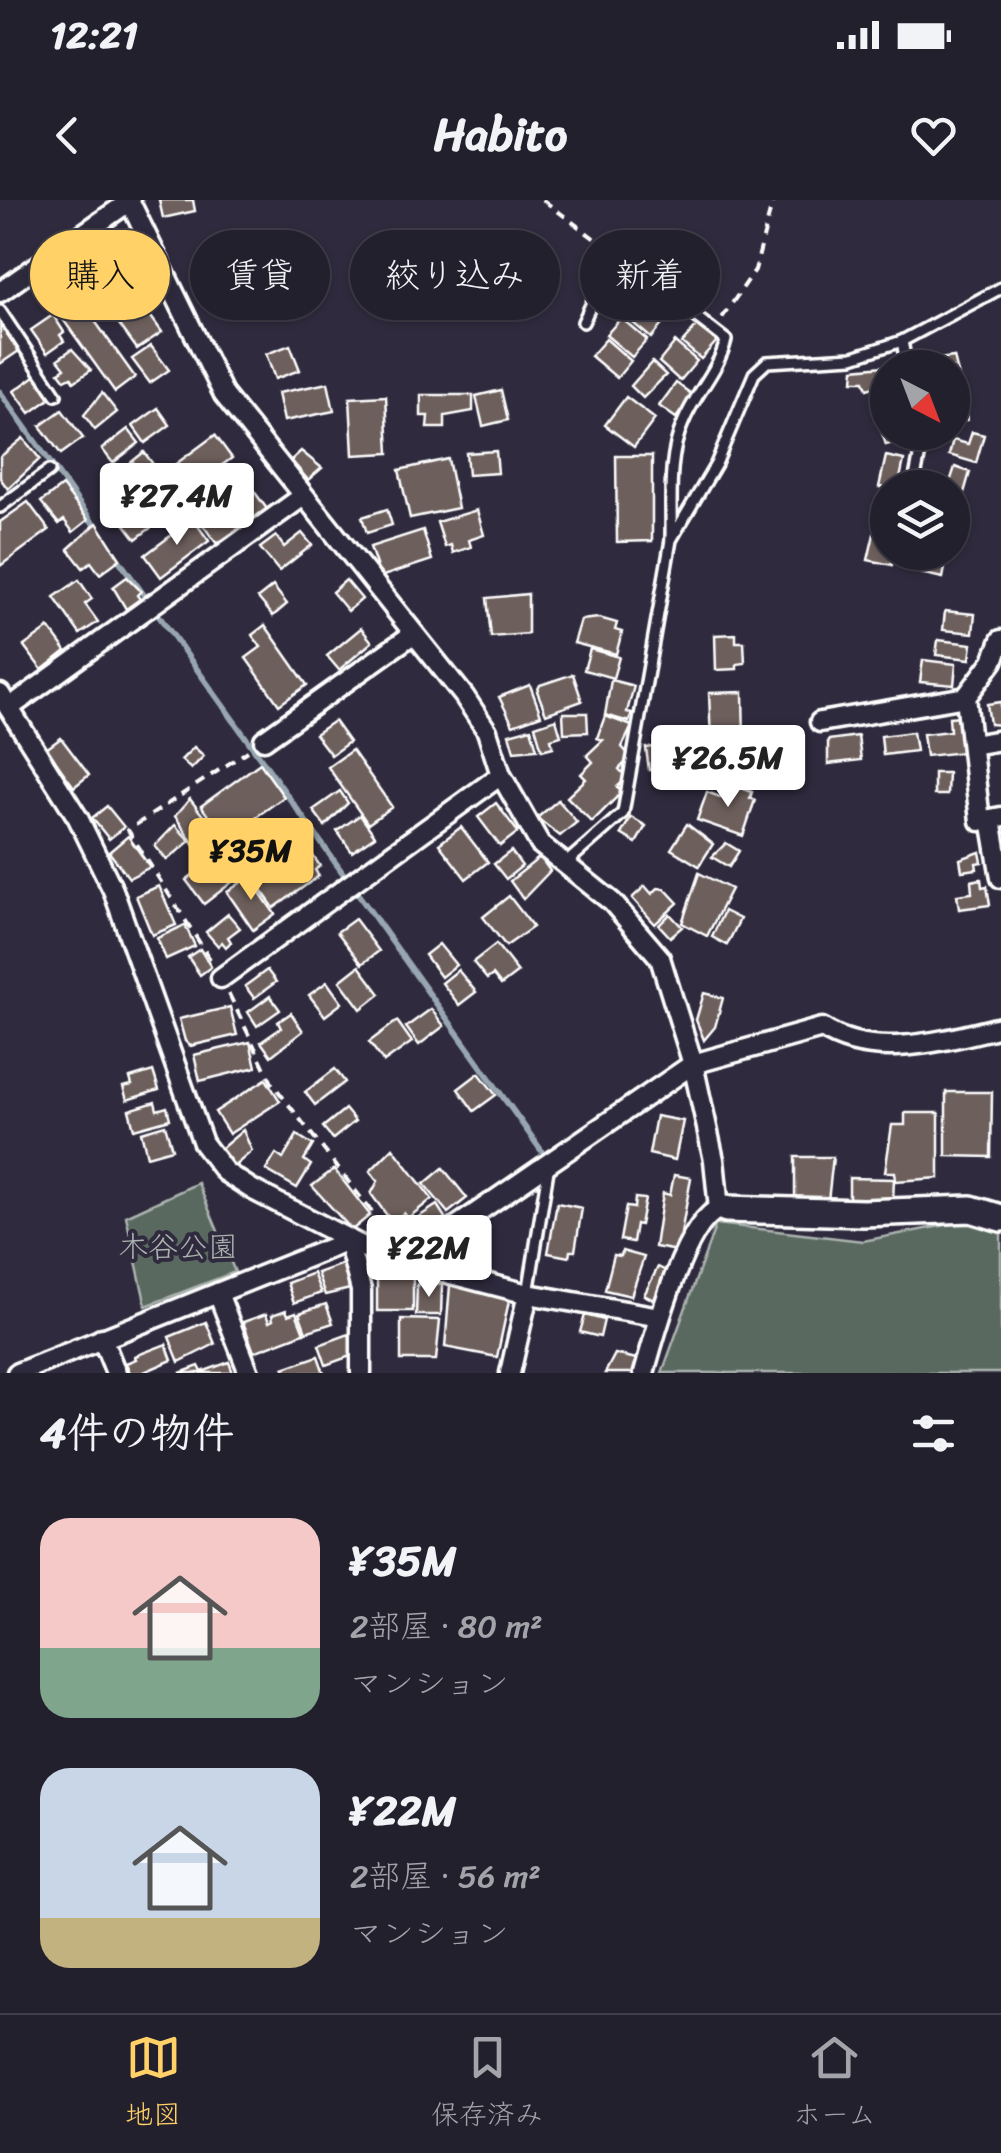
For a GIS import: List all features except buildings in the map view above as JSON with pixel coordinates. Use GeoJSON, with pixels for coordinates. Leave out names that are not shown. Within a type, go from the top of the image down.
{"type":"FeatureCollection","features":[{"type":"Feature","properties":{"kind":"street"},"geometry":{"type":"LineString","coordinates":[[0,292],[129,200],[224,394],[486,730],[501,775],[540,844],[612,902],[660,958],[694,1064],[722,1209]]}},
{"type":"Feature","properties":{"kind":"street"},"geometry":{"type":"LineString","coordinates":[[302,497],[5,701],[78,818],[113,890],[203,1143],[225,1172],[348,1242],[402,1264],[528,1294],[660,1317]]}},
{"type":"Feature","properties":{"kind":"street"},"geometry":{"type":"LineString","coordinates":[[264,740],[413,634]]}},
{"type":"Feature","properties":{"kind":"street"},"geometry":{"type":"LineString","coordinates":[[820,722],[966,697],[993,661],[1001,640]]}},
{"type":"Feature","properties":{"kind":"street"},"geometry":{"type":"LineString","coordinates":[[966,697],[980,821],[996,818],[1001,878]]}},
{"type":"Feature","properties":{"kind":"street"},"geometry":{"type":"LineString","coordinates":[[972,745],[1001,740]]}},
{"type":"Feature","properties":{"kind":"street"},"geometry":{"type":"LineString","coordinates":[[221,978],[501,775]]}},
{"type":"Feature","properties":{"kind":"street"},"geometry":{"type":"LineString","coordinates":[[402,1264],[694,1064],[822,1028],[836,1037],[877,1045],[925,1044],[1001,1026]]}},
{"type":"Feature","properties":{"kind":"street"},"geometry":{"type":"LineString","coordinates":[[644,1373],[660,1317],[691,1242],[709,1213],[722,1209],[863,1213],[970,1209],[1001,1218]]}},
{"type":"Feature","properties":{"kind":"street"},"geometry":{"type":"LineString","coordinates":[[16,1373],[348,1242]]}},
{"type":"Feature","properties":{"kind":"street"},"geometry":{"type":"LineString","coordinates":[[348,1242],[361,1290],[361,1373]]}},
{"type":"Feature","properties":{"kind":"street"},"geometry":{"type":"LineString","coordinates":[[218,1293],[250,1373]]}},
{"type":"Feature","properties":{"kind":"street"},"geometry":{"type":"LineString","coordinates":[[510,1373],[528,1294]]}},
{"type":"Feature","properties":{"kind":"street"},"geometry":{"type":"LineString","coordinates":[[102,1338],[116,1373]]}},
{"type":"Feature","properties":{"kind":"lane"},"geometry":{"type":"LineString","coordinates":[[672,540],[716,464],[754,374],[767,362],[853,357],[902,340],[1001,288]]}},
{"type":"Feature","properties":{"kind":"lane"},"geometry":{"type":"LineString","coordinates":[[0,311],[56,395]]}},
{"type":"Feature","properties":{"kind":"lane"},"geometry":{"type":"LineString","coordinates":[[565,864],[623,813],[672,540],[672,464],[683,423],[721,359],[726,340],[703,320]]}},
{"type":"Feature","properties":{"kind":"lane"},"geometry":{"type":"LineString","coordinates":[[902,340],[904,350]]}},
{"type":"Feature","properties":{"kind":"lane"},"geometry":{"type":"LineString","coordinates":[[0,507],[48,472]]}},
{"type":"Feature","properties":{"kind":"lane"},"geometry":{"type":"LineString","coordinates":[[528,1294],[549,1164]]}},
{"type":"Feature","properties":{"kind":"path"},"geometry":{"type":"LineString","coordinates":[[543,200],[583,230]]}},
{"type":"Feature","properties":{"kind":"path"},"geometry":{"type":"LineString","coordinates":[[714,328],[755,270],[774,200]]}},
{"type":"Feature","properties":{"kind":"green space","name":"木谷公園"},"geometry":{"type":"Polygon","coordinates":[[[198,1183],[235,1272],[146,1306],[126,1216],[198,1183]]]}},
{"type":"Feature","properties":{"kind":"green space"},"geometry":{"type":"Polygon","coordinates":[[[972,1220],[1001,1233],[1001,1373],[662,1373],[716,1224],[863,1241],[972,1220]]]}},
{"type":"Feature","properties":{"kind":"waterway"},"geometry":{"type":"LineString","coordinates":[[0,392],[98,530]]}},
{"type":"Feature","properties":{"kind":"waterway"},"geometry":{"type":"LineString","coordinates":[[116,556],[541,1150]]}}]}
